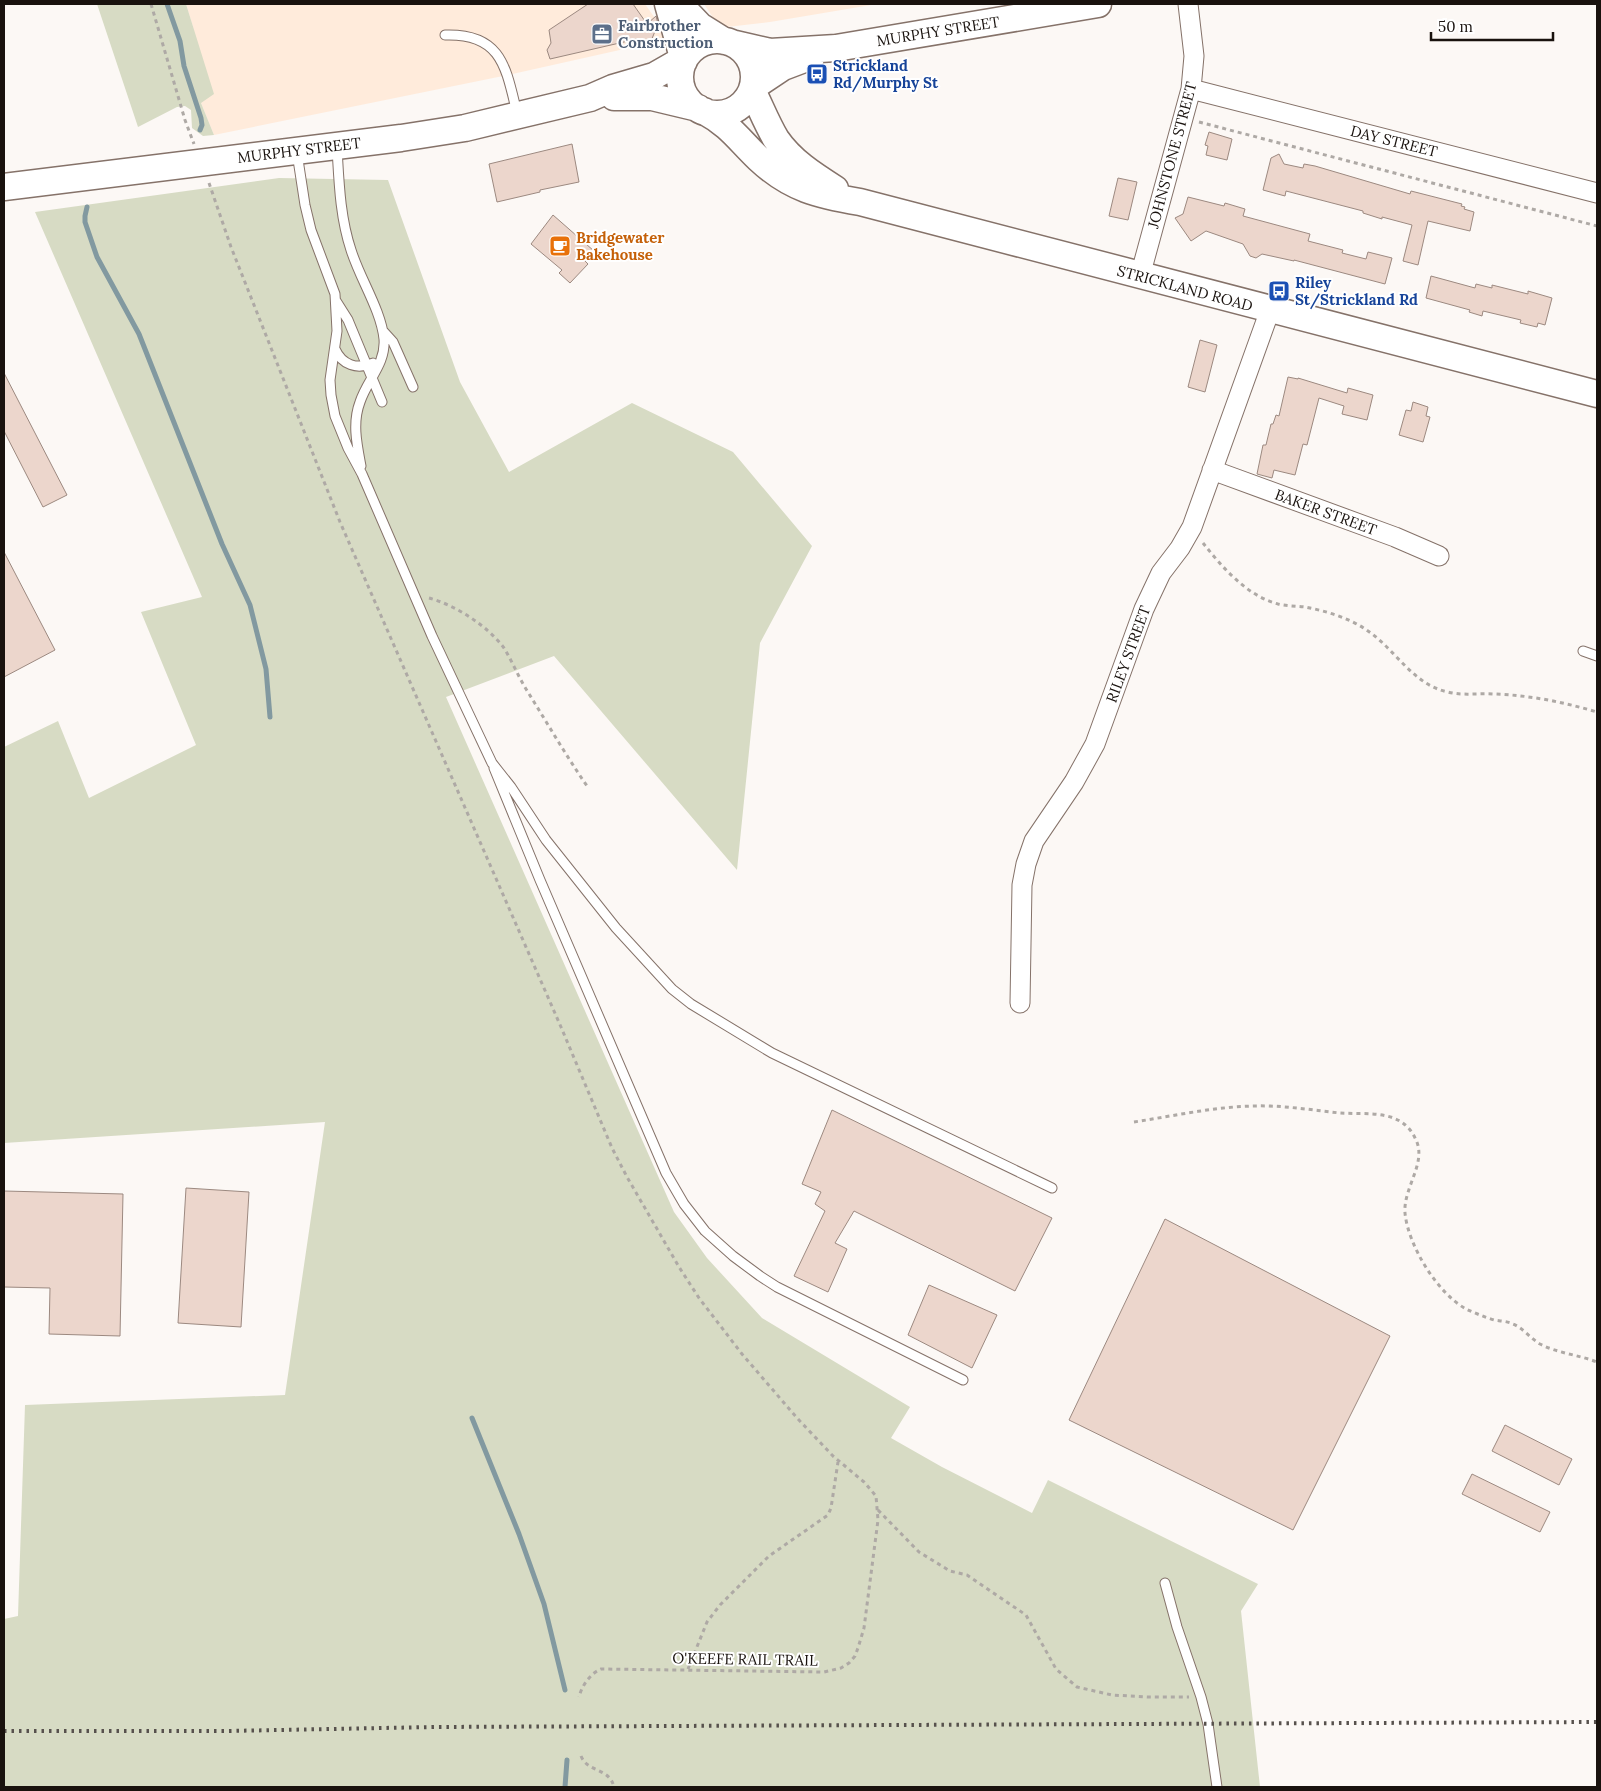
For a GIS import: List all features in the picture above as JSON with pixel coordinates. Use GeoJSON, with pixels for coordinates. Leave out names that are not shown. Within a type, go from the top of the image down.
{"type":"FeatureCollection","features":[{"type":"Feature","properties":{"kind":"street"},"geometry":{"type":"LineString","coordinates":[[668,4],[684,62],[681,80],[682,88],[691,103],[701,110],[718,114],[733,111],[744,102],[752,88],[754,70],[751,62],[747,55],[700,26],[679,4]]}},
{"type":"Feature","properties":{"kind":"street","name":"MURPHY STREET"},"geometry":{"type":"LineString","coordinates":[[729,43],[770,52],[836,48],[1098,4]]}},
{"type":"Feature","properties":{"kind":"street","name":"JOHNSTONE STREET"},"geometry":{"type":"LineString","coordinates":[[1140,276],[1191,89],[1194,56],[1188,4]]}},
{"type":"Feature","properties":{"kind":"street"},"geometry":{"type":"LineString","coordinates":[[684,62],[694,48],[708,41],[729,43]]}},
{"type":"Feature","properties":{"kind":"street","name":"MURPHY STREET"},"geometry":{"type":"LineString","coordinates":[[752,88],[791,63],[836,48]]}},
{"type":"Feature","properties":{"kind":"street","name":"MURPHY STREET"},"geometry":{"type":"LineString","coordinates":[[4,187],[401,138],[465,128],[590,98],[613,88],[654,76],[675,64],[684,62]]}},
{"type":"Feature","properties":{"kind":"street","name":"STRICKLAND ROAD"},"geometry":{"type":"LineString","coordinates":[[752,88],[771,130],[785,150],[806,170],[860,202]]}},
{"type":"Feature","properties":{"kind":"street","name":"DAY STREET"},"geometry":{"type":"LineString","coordinates":[[1191,89],[1597,192]]}},
{"type":"Feature","properties":{"kind":"street","name":"MURPHY STREET"},"geometry":{"type":"LineString","coordinates":[[590,98],[650,97],[701,110]]}},
{"type":"Feature","properties":{"kind":"street","name":"STRICKLAND ROAD"},"geometry":{"type":"LineString","coordinates":[[701,110],[731,129],[761,161],[788,181],[814,193],[860,202],[1597,394]]}},
{"type":"Feature","properties":{"kind":"street","name":"RILEY STREET"},"geometry":{"type":"LineString","coordinates":[[1020,1003],[1022,885],[1026,864],[1034,841],[1074,782],[1095,744],[1144,609],[1161,573],[1180,548],[1192,527],[1270,310]]}},
{"type":"Feature","properties":{"kind":"street","name":"BAKER STREET"},"geometry":{"type":"LineString","coordinates":[[1212,470],[1395,537],[1438,556]]}},
{"type":"Feature","properties":{"kind":"lane"},"geometry":{"type":"LineString","coordinates":[[446,35],[473,37],[480,39],[492,48],[503,63],[508,75],[518,116]]}},
{"type":"Feature","properties":{"kind":"lane"},"geometry":{"type":"LineString","coordinates":[[337,146],[340,198],[348,242],[383,330],[393,342],[413,387]]}},
{"type":"Feature","properties":{"kind":"lane"},"geometry":{"type":"LineString","coordinates":[[297,150],[305,205],[311,230],[329,276],[335,300],[337,331],[330,380],[333,408],[339,428],[362,474],[414,594],[492,763],[536,871],[666,1173],[694,1218],[718,1244],[772,1283],[963,1380]]}},
{"type":"Feature","properties":{"kind":"lane"},"geometry":{"type":"LineString","coordinates":[[335,300],[348,320],[382,402]]}},
{"type":"Feature","properties":{"kind":"lane"},"geometry":{"type":"LineString","coordinates":[[362,474],[356,414],[362,396],[381,362],[384,347],[383,330]]}},
{"type":"Feature","properties":{"kind":"lane"},"geometry":{"type":"LineString","coordinates":[[335,349],[337,354],[348,364],[357,367],[367,365],[379,358],[384,347]]}},
{"type":"Feature","properties":{"kind":"lane"},"geometry":{"type":"LineString","coordinates":[[1583,651],[1597,656]]}},
{"type":"Feature","properties":{"kind":"lane"},"geometry":{"type":"LineString","coordinates":[[492,763],[511,787],[546,840],[612,922],[667,983],[691,1004],[772,1053],[1052,1188]]}},
{"type":"Feature","properties":{"kind":"lane"},"geometry":{"type":"LineString","coordinates":[[1165,1583],[1208,1724],[1217,1787]]}},
{"type":"Feature","properties":{"kind":"path","name":"O'KEEFE RAIL TRAIL"},"geometry":{"type":"LineString","coordinates":[[151,4],[185,120],[231,247],[340,522],[561,1026],[612,1148],[644,1208],[699,1298],[748,1361],[817,1440],[838,1461],[864,1482],[874,1492],[877,1500],[878,1510],[864,1628],[855,1656],[849,1663],[832,1671],[824,1672],[602,1669],[596,1671],[584,1686],[580,1697]]}},
{"type":"Feature","properties":{"kind":"path"},"geometry":{"type":"LineString","coordinates":[[1196,121],[1597,226]]}},
{"type":"Feature","properties":{"kind":"path"},"geometry":{"type":"LineString","coordinates":[[1192,527],[1218,562],[1251,590],[1265,599],[1279,604],[1306,607],[1352,621],[1369,631],[1387,646],[1416,676],[1430,686],[1448,692],[1466,694],[1491,693],[1544,698],[1597,712]]}},
{"type":"Feature","properties":{"kind":"path"},"geometry":{"type":"LineString","coordinates":[[414,594],[453,607],[484,628],[497,641],[587,786]]}},
{"type":"Feature","properties":{"kind":"path"},"geometry":{"type":"LineString","coordinates":[[1134,1122],[1220,1108],[1283,1106],[1344,1113],[1366,1113],[1392,1117],[1402,1122],[1416,1139],[1419,1148],[1418,1161],[1405,1200],[1406,1220],[1423,1262],[1441,1288],[1465,1308],[1481,1316],[1514,1324],[1540,1344],[1597,1362]]}},
{"type":"Feature","properties":{"kind":"path"},"geometry":{"type":"LineString","coordinates":[[688,1669],[707,1622],[720,1605],[769,1556],[828,1515],[832,1508],[838,1461]]}},
{"type":"Feature","properties":{"kind":"path"},"geometry":{"type":"LineString","coordinates":[[878,1510],[919,1552],[950,1571],[968,1575],[1026,1615],[1056,1669],[1077,1687],[1112,1695],[1201,1697]]}},
{"type":"Feature","properties":{"kind":"path"},"geometry":{"type":"LineString","coordinates":[[581,1756],[585,1763],[608,1775],[612,1779],[614,1787]]}},
{"type":"Feature","properties":{"kind":"shaded area"},"geometry":{"type":"Polygon","coordinates":[[[186,4],[645,4],[664,31],[663,40],[660,41],[508,75],[214,135],[201,103],[193,27],[186,4]]]}},
{"type":"Feature","properties":{"kind":"shaded area"},"geometry":{"type":"Polygon","coordinates":[[[704,4],[877,4],[770,22],[727,27],[714,19],[704,4]]]}},
{"type":"Feature","properties":{"kind":"green space"},"geometry":{"type":"Polygon","coordinates":[[[97,4],[186,4],[214,94],[201,103],[214,135],[203,136],[192,128],[191,110],[185,106],[177,107],[138,127],[97,4]]]}},
{"type":"Feature","properties":{"kind":"green space"},"geometry":{"type":"Polygon","coordinates":[[[279,178],[388,180],[460,382],[509,472],[632,403],[733,452],[812,546],[760,643],[737,870],[554,656],[446,697],[674,1212],[707,1258],[762,1318],[910,1407],[891,1438],[942,1467],[1032,1513],[1048,1480],[1258,1584],[1241,1611],[1260,1787],[4,1787],[4,1619],[18,1616],[25,1405],[285,1395],[325,1122],[4,1143],[4,747],[58,721],[89,798],[196,745],[141,612],[202,597],[35,212],[279,178]]]}},
{"type":"Feature","properties":{"kind":"building","name":"Fairbrother Construction"},"geometry":{"type":"Polygon","coordinates":[[[588,4],[633,4],[647,24],[656,16],[658,24],[651,41],[638,44],[637,39],[550,59],[547,50],[551,43],[549,30],[588,4]]]}},
{"type":"Feature","properties":{"kind":"building"},"geometry":{"type":"Polygon","coordinates":[[[1209,132],[1232,139],[1227,160],[1206,155],[1208,146],[1205,145],[1209,132]]]}},
{"type":"Feature","properties":{"kind":"building"},"geometry":{"type":"Polygon","coordinates":[[[572,144],[579,182],[497,202],[489,164],[572,144]]]}},
{"type":"Feature","properties":{"kind":"building"},"geometry":{"type":"Polygon","coordinates":[[[1279,154],[1284,164],[1303,168],[1304,164],[1315,166],[1410,194],[1411,191],[1462,204],[1461,206],[1465,207],[1464,209],[1474,212],[1470,231],[1428,221],[1418,265],[1403,261],[1412,225],[1382,217],[1382,219],[1363,213],[1363,211],[1286,191],[1285,196],[1263,190],[1271,158],[1279,154]]]}},
{"type":"Feature","properties":{"kind":"building"},"geometry":{"type":"Polygon","coordinates":[[[1118,178],[1137,182],[1128,220],[1109,216],[1118,178]]]}},
{"type":"Feature","properties":{"kind":"building"},"geometry":{"type":"Polygon","coordinates":[[[1188,197],[1224,206],[1225,203],[1245,209],[1243,216],[1310,234],[1308,241],[1343,250],[1342,253],[1366,259],[1368,252],[1392,258],[1385,284],[1294,260],[1262,254],[1256,258],[1250,256],[1243,244],[1206,231],[1191,241],[1175,218],[1183,214],[1188,197]]]}},
{"type":"Feature","properties":{"kind":"building","name":"Bridgewater Bakehouse"},"geometry":{"type":"Polygon","coordinates":[[[553,215],[594,251],[585,261],[588,264],[570,283],[559,273],[562,270],[531,244],[553,215]]]}},
{"type":"Feature","properties":{"kind":"building"},"geometry":{"type":"Polygon","coordinates":[[[1431,276],[1475,288],[1476,284],[1492,288],[1492,285],[1528,294],[1528,291],[1552,298],[1545,325],[1538,323],[1537,327],[1520,323],[1521,320],[1483,311],[1482,316],[1469,312],[1470,310],[1426,298],[1431,276]]]}},
{"type":"Feature","properties":{"kind":"building"},"geometry":{"type":"Polygon","coordinates":[[[1200,340],[1217,345],[1205,392],[1188,387],[1200,340]]]}},
{"type":"Feature","properties":{"kind":"building"},"geometry":{"type":"Polygon","coordinates":[[[4,373],[67,495],[43,507],[4,431],[4,373]]]}},
{"type":"Feature","properties":{"kind":"building"},"geometry":{"type":"Polygon","coordinates":[[[1288,377],[1298,378],[1347,393],[1348,388],[1373,395],[1367,420],[1342,414],[1344,406],[1319,398],[1307,445],[1303,444],[1295,475],[1274,470],[1272,478],[1257,474],[1263,445],[1266,445],[1271,424],[1273,424],[1276,415],[1279,416],[1288,377]]]}},
{"type":"Feature","properties":{"kind":"building"},"geometry":{"type":"Polygon","coordinates":[[[1413,402],[1428,407],[1426,416],[1430,417],[1423,442],[1399,435],[1406,410],[1411,411],[1413,402]]]}},
{"type":"Feature","properties":{"kind":"building"},"geometry":{"type":"Polygon","coordinates":[[[4,552],[55,650],[4,677],[4,552]]]}},
{"type":"Feature","properties":{"kind":"building"},"geometry":{"type":"Polygon","coordinates":[[[832,1110],[1052,1218],[1015,1291],[854,1211],[835,1243],[847,1249],[828,1292],[794,1276],[825,1211],[815,1204],[821,1192],[802,1184],[832,1110]]]}},
{"type":"Feature","properties":{"kind":"building"},"geometry":{"type":"Polygon","coordinates":[[[186,1188],[249,1192],[241,1327],[178,1323],[186,1188]]]}},
{"type":"Feature","properties":{"kind":"building"},"geometry":{"type":"Polygon","coordinates":[[[4,1191],[123,1194],[120,1336],[49,1334],[50,1288],[4,1287],[4,1191]]]}},
{"type":"Feature","properties":{"kind":"building"},"geometry":{"type":"Polygon","coordinates":[[[1165,1219],[1390,1336],[1293,1530],[1069,1420],[1165,1219]]]}},
{"type":"Feature","properties":{"kind":"building"},"geometry":{"type":"Polygon","coordinates":[[[929,1285],[997,1315],[972,1368],[908,1335],[929,1285]]]}},
{"type":"Feature","properties":{"kind":"building"},"geometry":{"type":"Polygon","coordinates":[[[1505,1425],[1572,1459],[1559,1485],[1492,1451],[1505,1425]]]}},
{"type":"Feature","properties":{"kind":"building"},"geometry":{"type":"Polygon","coordinates":[[[1472,1474],[1550,1512],[1540,1532],[1462,1494],[1472,1474]]]}},
{"type":"Feature","properties":{"kind":"waterway"},"geometry":{"type":"LineString","coordinates":[[167,4],[180,41],[184,66],[201,118],[202,125],[200,130]]}},
{"type":"Feature","properties":{"kind":"waterway"},"geometry":{"type":"LineString","coordinates":[[87,207],[85,222],[97,257],[139,334],[222,544],[250,605],[266,669],[270,717]]}},
{"type":"Feature","properties":{"kind":"waterway"},"geometry":{"type":"LineString","coordinates":[[472,1418],[519,1534],[544,1604],[565,1690]]}},
{"type":"Feature","properties":{"kind":"waterway"},"geometry":{"type":"LineString","coordinates":[[565,1787],[567,1760]]}},
{"type":"Feature","properties":{"kind":"railway"},"geometry":{"type":"LineString","coordinates":[[4,1731],[227,1731],[434,1727],[1597,1722]]}},
{"type":"Feature","properties":{"kind":"place","name":"Fairbrother Construction"},"geometry":{"type":"Point","coordinates":[602,34]}},
{"type":"Feature","properties":{"kind":"place","name":"Strickland Rd/Murphy St"},"geometry":{"type":"Point","coordinates":[817,74]}},
{"type":"Feature","properties":{"kind":"place","name":"Bridgewater Bakehouse"},"geometry":{"type":"Point","coordinates":[560,246]}},
{"type":"Feature","properties":{"kind":"place","name":"Riley St/Strickland Rd"},"geometry":{"type":"Point","coordinates":[1279,291]}}]}
